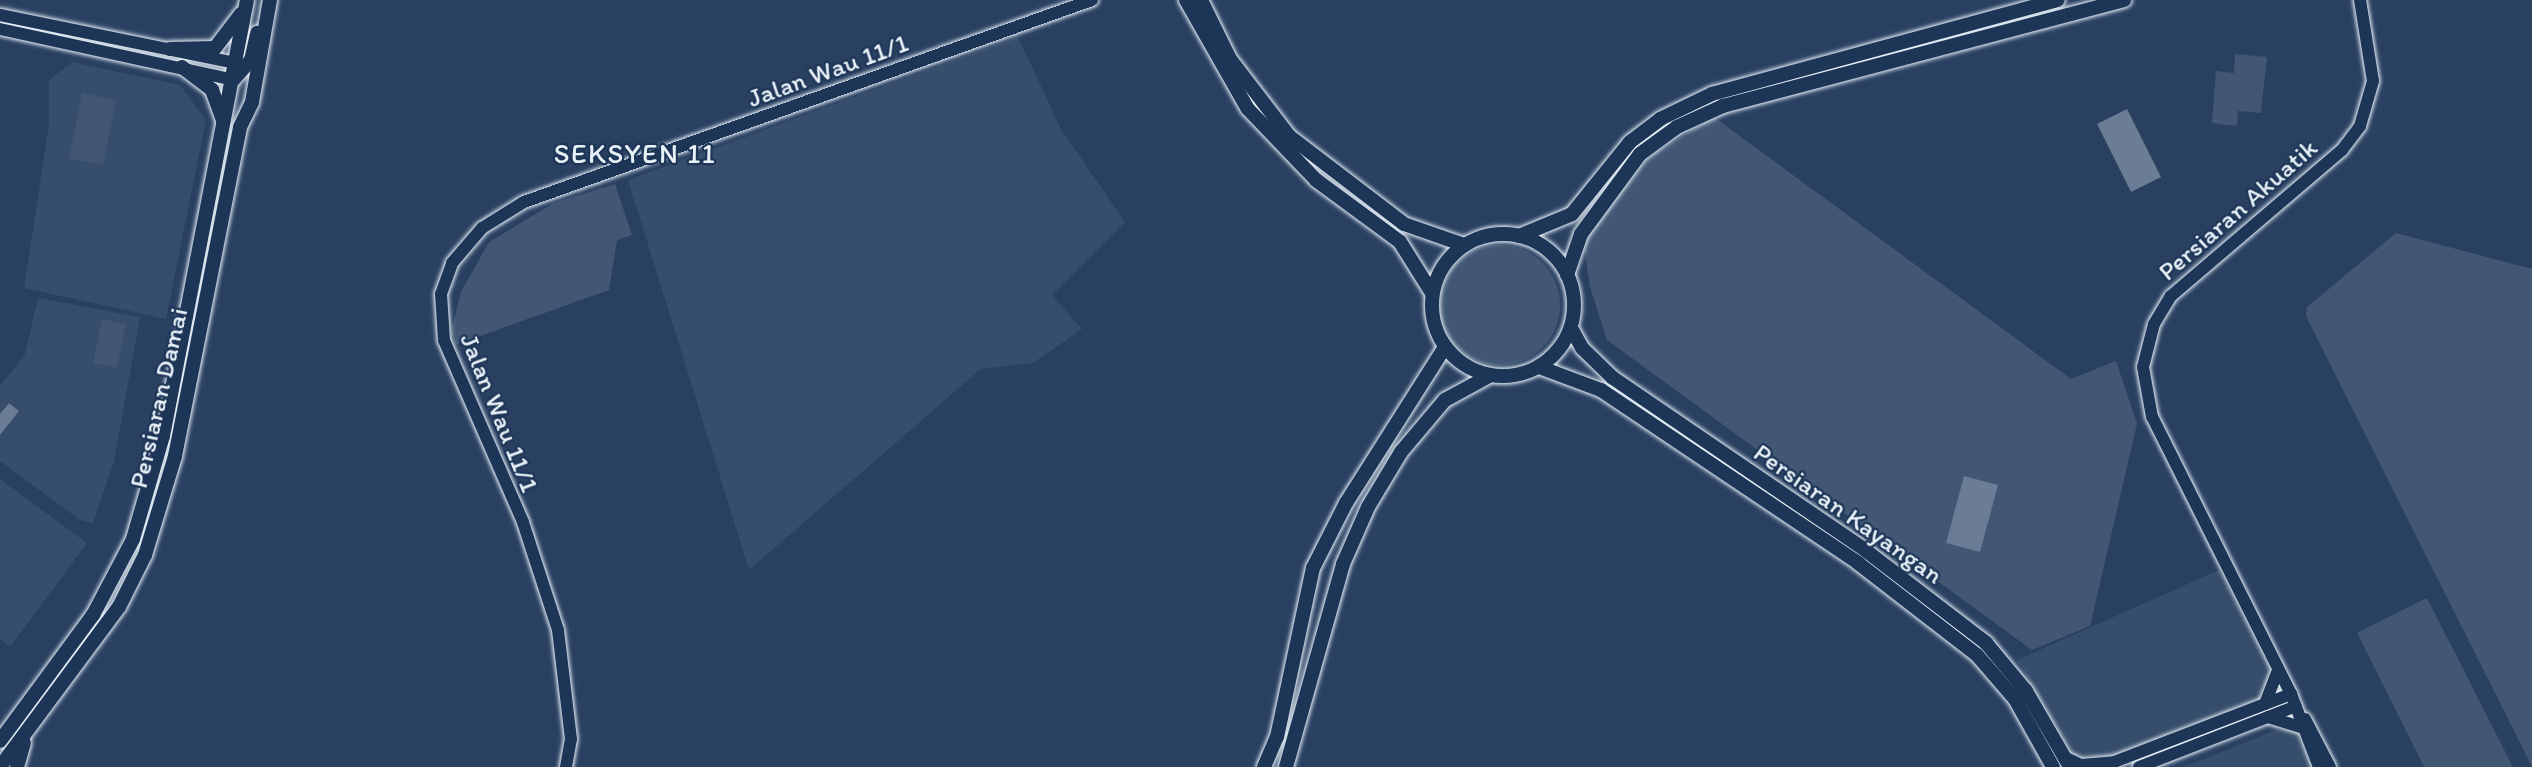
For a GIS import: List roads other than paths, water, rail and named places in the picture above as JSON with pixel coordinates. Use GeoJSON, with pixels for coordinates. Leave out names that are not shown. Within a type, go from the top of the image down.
{"type":"FeatureCollection","features":[{"type":"Feature","properties":{"kind":"main road"},"geometry":{"type":"LineString","coordinates":[[1186,0],[1219,66],[1260,124],[1316,180],[1400,242],[1432,293],[1436,330],[1445,347],[1473,370],[1491,375]]}},
{"type":"Feature","properties":{"kind":"main road"},"geometry":{"type":"LineString","coordinates":[[1201,0],[1230,59],[1289,136],[1404,224],[1464,245]]}},
{"type":"Feature","properties":{"kind":"main road"},"geometry":{"type":"LineString","coordinates":[[1519,236],[1572,214],[1630,142],[1660,119],[1712,94],[2057,0]]}},
{"type":"Feature","properties":{"kind":"main road"},"geometry":{"type":"LineString","coordinates":[[1568,274],[1581,234],[1640,154],[1677,127],[1723,106],[2124,0]]}},
{"type":"Feature","properties":{"kind":"main road"},"geometry":{"type":"LineString","coordinates":[[170,49],[215,48],[247,2]]}},
{"type":"Feature","properties":{"kind":"main road","name":"Persiaran Damai"},"geometry":{"type":"LineString","coordinates":[[1,740],[93,615],[133,539],[163,436],[224,125],[237,72],[247,2]]}},
{"type":"Feature","properties":{"kind":"main road"},"geometry":{"type":"LineString","coordinates":[[240,128],[237,72],[269,4]]}},
{"type":"Feature","properties":{"kind":"main road","name":"Persiaran Damai"},"geometry":{"type":"LineString","coordinates":[[0,767],[119,607],[145,555],[175,456],[240,128],[252,102],[269,4]]}},
{"type":"Feature","properties":{"kind":"main road"},"geometry":{"type":"LineString","coordinates":[[182,67],[212,90],[224,125]]}},
{"type":"Feature","properties":{"kind":"main road"},"geometry":{"type":"LineString","coordinates":[[1286,767],[1343,564],[1368,507],[1401,452],[1445,400],[1491,375],[1539,367],[1571,328],[1574,298],[1568,274],[1552,254],[1519,236],[1500,234],[1464,245],[1449,258],[1432,293]]}},
{"type":"Feature","properties":{"kind":"main road","name":"Persiaran Kayangan"},"geometry":{"type":"LineString","coordinates":[[1571,328],[1582,348],[1613,378],[1865,550],[1986,643],[2026,691],[2068,763]]}},
{"type":"Feature","properties":{"kind":"main road"},"geometry":{"type":"LineString","coordinates":[[1264,767],[1277,737],[1313,568],[1346,503],[1445,347]]}},
{"type":"Feature","properties":{"kind":"main road","name":"Persiaran Kayangan"},"geometry":{"type":"LineString","coordinates":[[1539,367],[1601,390],[1858,563],[1977,655],[2015,699],[2053,767]]}},
{"type":"Feature","properties":{"kind":"main road"},"geometry":{"type":"LineString","coordinates":[[16,767],[33,721]]}},
{"type":"Feature","properties":{"kind":"street","name":"Jalan Wau 11/1"},"geometry":{"type":"LineString","coordinates":[[566,767],[568,698],[553,612],[523,522],[456,374],[441,327],[441,294],[452,263],[482,228],[524,202],[1092,0]]}},
{"type":"Feature","properties":{"kind":"street","name":"Persiaran Akuatik"},"geometry":{"type":"LineString","coordinates":[[2330,767],[2295,704],[2152,417],[2144,387],[2145,348],[2171,296],[2342,150],[2360,126],[2373,81],[2360,0]]}},
{"type":"Feature","properties":{"kind":"street"},"geometry":{"type":"LineString","coordinates":[[0,15],[170,49],[237,72]]}},
{"type":"Feature","properties":{"kind":"street"},"geometry":{"type":"LineString","coordinates":[[0,29],[182,67],[237,72]]}},
{"type":"Feature","properties":{"kind":"street"},"geometry":{"type":"LineString","coordinates":[[2265,704],[2278,670]]}},
{"type":"Feature","properties":{"kind":"street"},"geometry":{"type":"LineString","coordinates":[[2068,763],[2081,765],[2114,762],[2265,704],[2295,704]]}},
{"type":"Feature","properties":{"kind":"street","name":"Persiaran Akuatik"},"geometry":{"type":"LineString","coordinates":[[2295,704],[2301,727],[2319,767]]}},
{"type":"Feature","properties":{"kind":"street"},"geometry":{"type":"LineString","coordinates":[[2139,767],[2268,717],[2295,704]]}},
{"type":"Feature","properties":{"kind":"street"},"geometry":{"type":"LineString","coordinates":[[2268,717],[2301,727]]}},
{"type":"Feature","properties":{"kind":"district","name":"SEKSYEN 11"},"geometry":{"type":"Point","coordinates":[635,153]}}]}
